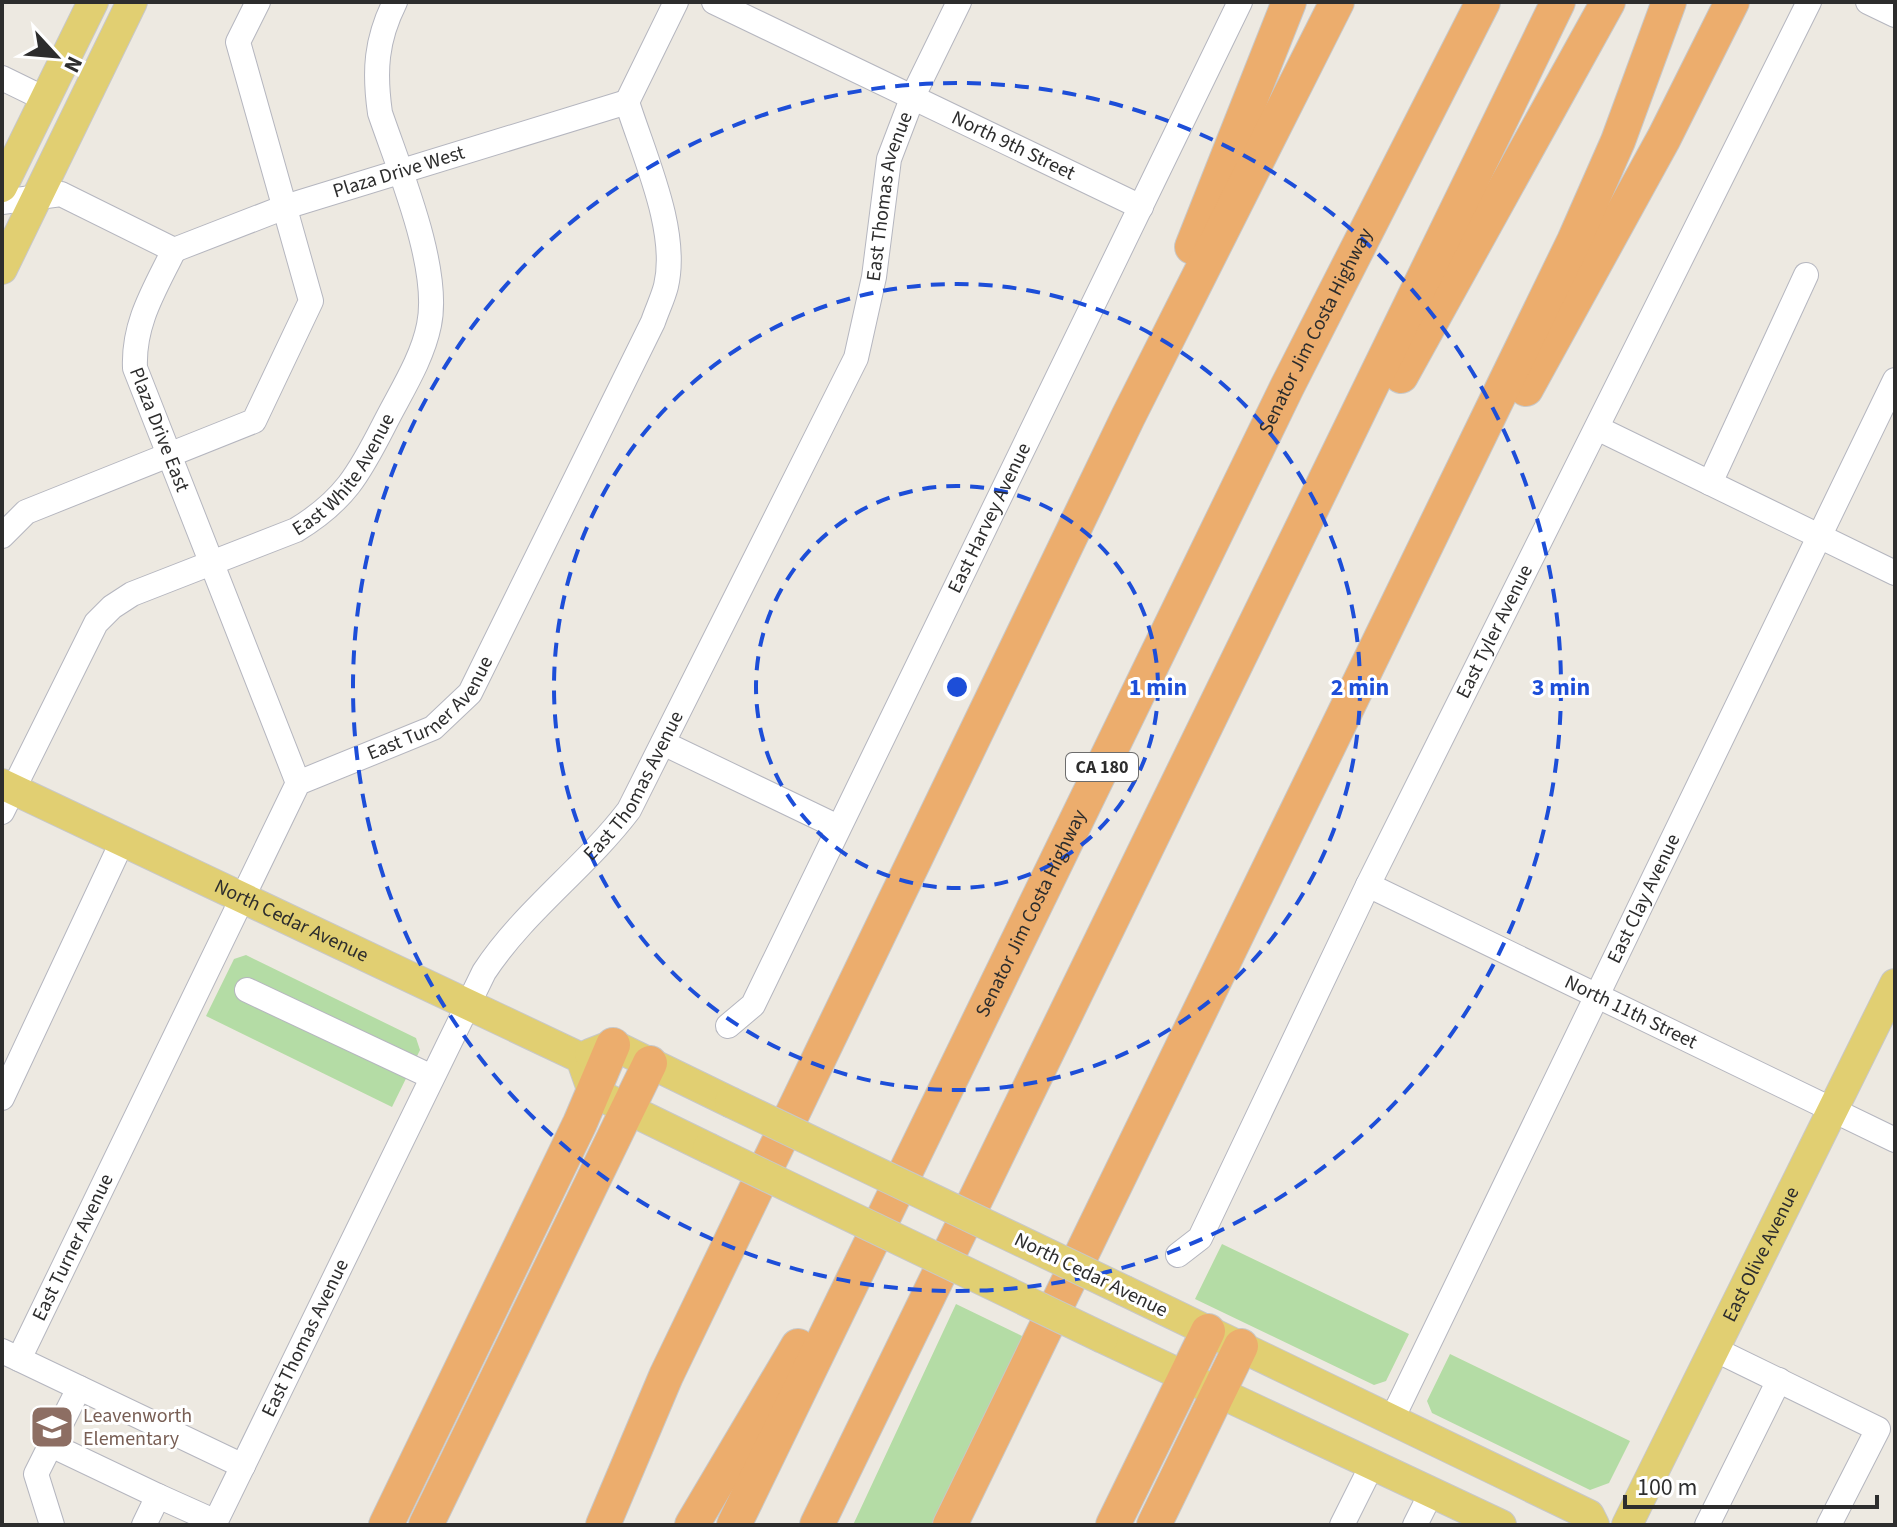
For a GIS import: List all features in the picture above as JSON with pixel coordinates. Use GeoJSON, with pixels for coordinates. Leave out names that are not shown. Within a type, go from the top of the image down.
{"type":"FeatureCollection","features":[{"type":"Feature","properties":{"kind":"highway"},"geometry":{"type":"LineString","coordinates":[[1128,417],[1289,2]]}},
{"type":"Feature","properties":{"kind":"highway"},"geometry":{"type":"LineString","coordinates":[[603,1525],[673,1361],[1128,417],[1337,2]]}},
{"type":"Feature","properties":{"kind":"highway"},"geometry":{"type":"LineString","coordinates":[[1287,387],[1458,2]]}},
{"type":"Feature","properties":{"kind":"highway","name":"Senator Jim Costa Highway"},"geometry":{"type":"LineString","coordinates":[[734,1525],[1287,387],[1483,2]]}},
{"type":"Feature","properties":{"kind":"highway"},"geometry":{"type":"LineString","coordinates":[[817,1525],[1558,2]]}},
{"type":"Feature","properties":{"kind":"highway"},"geometry":{"type":"LineString","coordinates":[[1207,726],[1608,2]]}},
{"type":"Feature","properties":{"kind":"highway"},"geometry":{"type":"LineString","coordinates":[[950,1525],[1574,241],[1618,141],[1669,2]]}},
{"type":"Feature","properties":{"kind":"highway"},"geometry":{"type":"LineString","coordinates":[[1312,778],[1664,138],[1732,2]]}},
{"type":"Feature","properties":{"kind":"highway"},"geometry":{"type":"LineString","coordinates":[[386,1525],[613,1045]]}},
{"type":"Feature","properties":{"kind":"highway"},"geometry":{"type":"LineString","coordinates":[[426,1525],[650,1063]]}},
{"type":"Feature","properties":{"kind":"highway"},"geometry":{"type":"LineString","coordinates":[[692,1525],[917,1146]]}},
{"type":"Feature","properties":{"kind":"highway"},"geometry":{"type":"LineString","coordinates":[[840,1525],[984,1183]]}},
{"type":"Feature","properties":{"kind":"highway"},"geometry":{"type":"LineString","coordinates":[[1113,1525],[1208,1331]]}},
{"type":"Feature","properties":{"kind":"highway"},"geometry":{"type":"LineString","coordinates":[[1154,1525],[1241,1346]]}},
{"type":"Feature","properties":{"kind":"main road"},"geometry":{"type":"LineString","coordinates":[[2,187],[93,2]]}},
{"type":"Feature","properties":{"kind":"main road"},"geometry":{"type":"LineString","coordinates":[[2,269],[132,2]]}},
{"type":"Feature","properties":{"kind":"main road","name":"North Cedar Avenue"},"geometry":{"type":"LineString","coordinates":[[6,795],[122,842],[581,1058]]}},
{"type":"Feature","properties":{"kind":"main road","name":"East Olive Avenue"},"geometry":{"type":"LineString","coordinates":[[1627,1525],[1895,984]]}},
{"type":"Feature","properties":{"kind":"main road"},"geometry":{"type":"LineString","coordinates":[[613,1045],[581,1058],[593,1092],[1499,1525]]}},
{"type":"Feature","properties":{"kind":"main road","name":"North Cedar Avenue"},"geometry":{"type":"LineString","coordinates":[[613,1045],[1589,1515],[1594,1525]]}},
{"type":"Feature","properties":{"kind":"street"},"geometry":{"type":"LineString","coordinates":[[2,536],[26,512],[254,421],[311,301],[238,42],[258,2]]}},
{"type":"Feature","properties":{"kind":"street","name":"East White Avenue"},"geometry":{"type":"LineString","coordinates":[[6,795],[96,623],[132,594],[296,530],[342,496],[360,472],[421,353],[429,324],[428,268],[380,113],[375,61],[395,2]]}},
{"type":"Feature","properties":{"kind":"street"},"geometry":{"type":"LineString","coordinates":[[627,102],[676,2]]}},
{"type":"Feature","properties":{"kind":"street","name":"North 9th Street"},"geometry":{"type":"LineString","coordinates":[[714,2],[1141,207]]}},
{"type":"Feature","properties":{"kind":"street","name":"East Thomas Avenue"},"geometry":{"type":"LineString","coordinates":[[215,1523],[468,1004],[504,940],[600,848],[629,810],[856,358],[874,277],[889,159],[913,96],[959,2]]}},
{"type":"Feature","properties":{"kind":"street","name":"East Harvey Avenue"},"geometry":{"type":"LineString","coordinates":[[728,1026],[753,1005],[1240,2]]}},
{"type":"Feature","properties":{"kind":"street","name":"East Tyler Avenue"},"geometry":{"type":"LineString","coordinates":[[1178,1255],[1200,1238],[1368,885],[1809,2]]}},
{"type":"Feature","properties":{"kind":"street"},"geometry":{"type":"LineString","coordinates":[[1868,2],[1895,15]]}},
{"type":"Feature","properties":{"kind":"street"},"geometry":{"type":"LineString","coordinates":[[2,78],[45,99]]}},
{"type":"Feature","properties":{"kind":"street","name":"Plaza Drive West"},"geometry":{"type":"LineString","coordinates":[[174,250],[285,207],[627,102]]}},
{"type":"Feature","properties":{"kind":"street","name":"East Turner Avenue"},"geometry":{"type":"LineString","coordinates":[[11,1355],[298,783],[433,728],[470,693],[653,322],[666,285],[667,239],[627,102]]}},
{"type":"Feature","properties":{"kind":"street"},"geometry":{"type":"LineString","coordinates":[[2,202],[61,194],[174,250]]}},
{"type":"Feature","properties":{"kind":"street","name":"Plaza Drive East"},"geometry":{"type":"LineString","coordinates":[[174,250],[141,317],[134,342],[135,368],[298,783]]}},
{"type":"Feature","properties":{"kind":"street"},"geometry":{"type":"LineString","coordinates":[[1710,483],[1806,275]]}},
{"type":"Feature","properties":{"kind":"street","name":"East Clay Avenue"},"geometry":{"type":"LineString","coordinates":[[1392,1419],[1892,395]]}},
{"type":"Feature","properties":{"kind":"street"},"geometry":{"type":"LineString","coordinates":[[1597,428],[1895,573]]}},
{"type":"Feature","properties":{"kind":"street"},"geometry":{"type":"LineString","coordinates":[[663,743],[838,827]]}},
{"type":"Feature","properties":{"kind":"street"},"geometry":{"type":"LineString","coordinates":[[2,1098],[122,842]]}},
{"type":"Feature","properties":{"kind":"street","name":"North 11th Street"},"geometry":{"type":"LineString","coordinates":[[1368,885],[1895,1140]]}},
{"type":"Feature","properties":{"kind":"street"},"geometry":{"type":"LineString","coordinates":[[247,990],[432,1077]]}},
{"type":"Feature","properties":{"kind":"street"},"geometry":{"type":"LineString","coordinates":[[1714,1349],[1878,1429],[1829,1525]]}},
{"type":"Feature","properties":{"kind":"street"},"geometry":{"type":"LineString","coordinates":[[11,1355],[243,1466]]}},
{"type":"Feature","properties":{"kind":"street"},"geometry":{"type":"LineString","coordinates":[[1707,1525],[1779,1380]]}},
{"type":"Feature","properties":{"kind":"street"},"geometry":{"type":"LineString","coordinates":[[52,1525],[36,1474],[79,1388]]}},
{"type":"Feature","properties":{"kind":"street"},"geometry":{"type":"LineString","coordinates":[[51,1445],[215,1523]]}},
{"type":"Feature","properties":{"kind":"street"},"geometry":{"type":"LineString","coordinates":[[1342,1525],[1372,1465]]}},
{"type":"Feature","properties":{"kind":"street"},"geometry":{"type":"LineString","coordinates":[[1415,1525],[1431,1493]]}},
{"type":"Feature","properties":{"kind":"street"},"geometry":{"type":"LineString","coordinates":[[144,1525],[158,1496]]}},
{"type":"Feature","properties":{"kind":"green space"},"geometry":{"type":"Polygon","coordinates":[[[246,955],[416,1038],[420,1050],[392,1107],[206,1016],[234,959],[246,955]]]}},
{"type":"Feature","properties":{"kind":"green space"},"geometry":{"type":"Polygon","coordinates":[[[1222,1244],[1409,1334],[1386,1381],[1374,1385],[1195,1299],[1222,1244]]]}},
{"type":"Feature","properties":{"kind":"green space"},"geometry":{"type":"Polygon","coordinates":[[[956,1304],[1024,1337],[934,1525],[853,1525],[956,1304]]]}},
{"type":"Feature","properties":{"kind":"green space"},"geometry":{"type":"Polygon","coordinates":[[[1450,1354],[1630,1441],[1609,1483],[1590,1490],[1432,1413],[1427,1401],[1450,1354]]]}},
{"type":"Feature","properties":{"kind":"place","name":"Leavenworth Elementary"},"geometry":{"type":"Point","coordinates":[52,1427]}}]}
